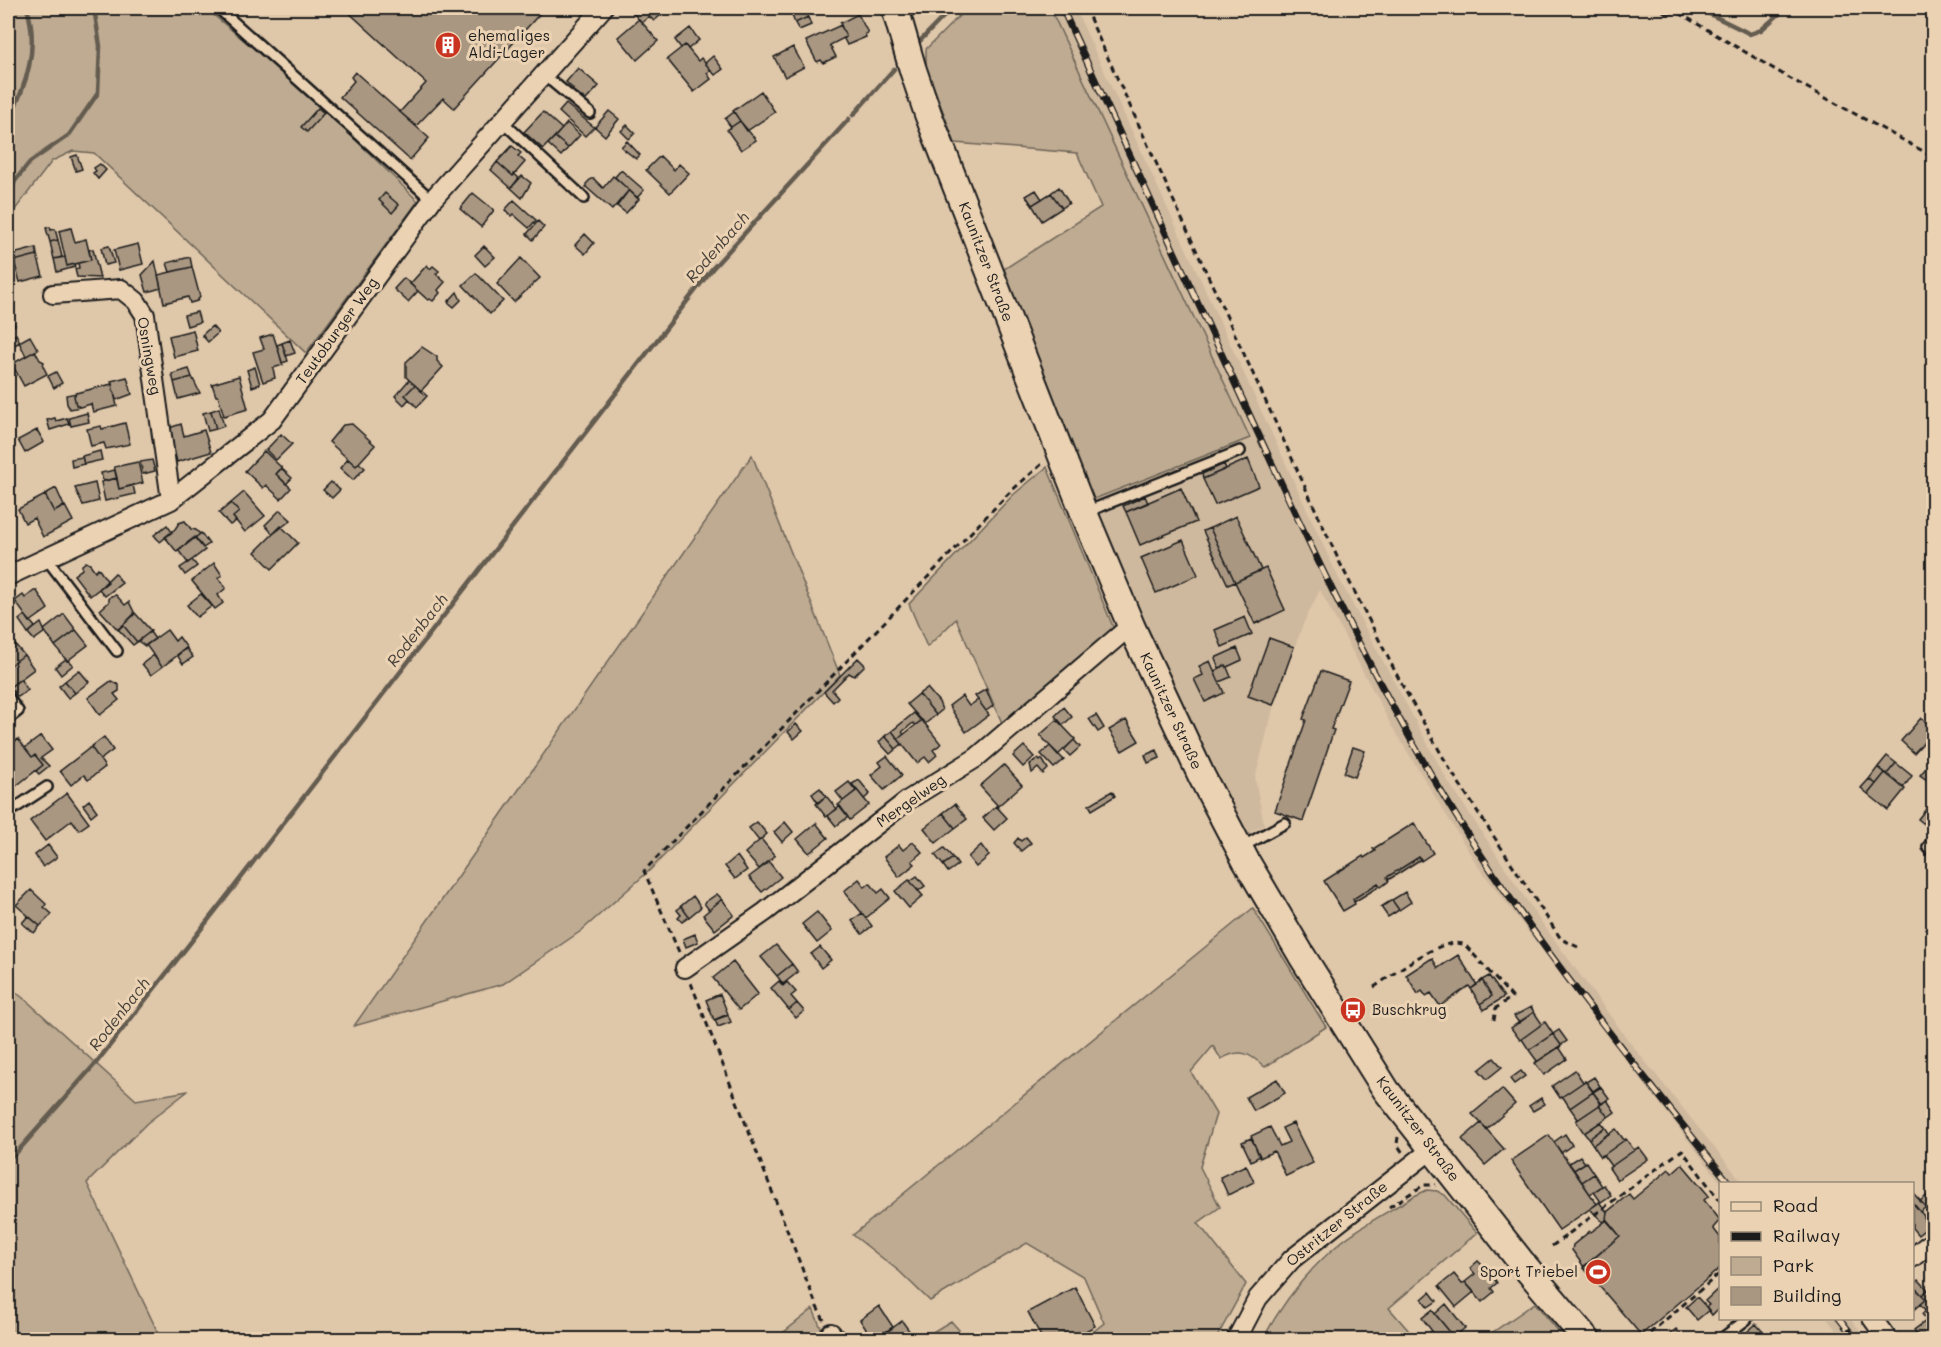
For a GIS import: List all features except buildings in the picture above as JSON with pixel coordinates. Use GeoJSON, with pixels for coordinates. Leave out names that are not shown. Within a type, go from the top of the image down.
{"type":"FeatureCollection","features":[{"type":"Feature","properties":{"kind":"street","name":"Teutoburger Weg"},"geometry":{"type":"LineString","coordinates":[[8,576],[171,500],[272,420],[432,200],[600,8]]}},
{"type":"Feature","properties":{"kind":"street","name":"Kaunitzer Straße"},"geometry":{"type":"LineString","coordinates":[[895,8],[928,114],[1084,513],[1132,628],[1202,777],[1239,849],[1302,956],[1381,1081],[1431,1150],[1587,1340]]}},
{"type":"Feature","properties":{"kind":"street","name":"Osningweg"},"geometry":{"type":"LineString","coordinates":[[53,294],[121,289],[136,301],[145,315],[171,500]]}},
{"type":"Feature","properties":{"kind":"street","name":"Mergelweg"},"geometry":{"type":"LineString","coordinates":[[685,968],[765,912],[909,800],[976,758],[1121,634],[1132,628]]}},
{"type":"Feature","properties":{"kind":"street","name":"Ostritzer Straße"},"geometry":{"type":"LineString","coordinates":[[1236,1340],[1258,1298],[1292,1259],[1431,1150]]}},
{"type":"Feature","properties":{"kind":"street"},"geometry":{"type":"LineString","coordinates":[[1914,1256],[1934,1240]]}},
{"type":"Feature","properties":{"kind":"street"},"geometry":{"type":"LineString","coordinates":[[1873,1320],[1888,1340]]}},
{"type":"Feature","properties":{"kind":"lane"},"geometry":{"type":"LineString","coordinates":[[218,8],[432,200]]}},
{"type":"Feature","properties":{"kind":"lane"},"geometry":{"type":"LineString","coordinates":[[543,74],[590,113]]}},
{"type":"Feature","properties":{"kind":"lane"},"geometry":{"type":"LineString","coordinates":[[502,121],[584,198]]}},
{"type":"Feature","properties":{"kind":"lane"},"geometry":{"type":"LineString","coordinates":[[1084,513],[1240,451]]}},
{"type":"Feature","properties":{"kind":"lane"},"geometry":{"type":"LineString","coordinates":[[46,558],[117,651]]}},
{"type":"Feature","properties":{"kind":"lane"},"geometry":{"type":"LineString","coordinates":[[8,697],[18,711],[8,719]]}},
{"type":"Feature","properties":{"kind":"lane"},"geometry":{"type":"LineString","coordinates":[[8,806],[15,808],[47,787]]}},
{"type":"Feature","properties":{"kind":"lane"},"geometry":{"type":"LineString","coordinates":[[1239,849],[1285,823]]}},
{"type":"Feature","properties":{"kind":"lane"},"geometry":{"type":"LineString","coordinates":[[1934,839],[1928,846],[1934,853]]}},
{"type":"Feature","properties":{"kind":"lane"},"geometry":{"type":"LineString","coordinates":[[1720,1340],[1746,1320]]}},
{"type":"Feature","properties":{"kind":"path"},"geometry":{"type":"LineString","coordinates":[[1084,8],[1340,563],[1401,685],[1451,771],[1561,939],[1578,948]]}},
{"type":"Feature","properties":{"kind":"path"},"geometry":{"type":"LineString","coordinates":[[1669,8],[1791,79],[1934,157]]}},
{"type":"Feature","properties":{"kind":"path"},"geometry":{"type":"LineString","coordinates":[[833,1336],[817,1307],[685,968],[644,871],[1009,493],[1048,459],[1061,454]]}},
{"type":"Feature","properties":{"kind":"path"},"geometry":{"type":"LineString","coordinates":[[1374,987],[1426,954],[1450,943],[1460,943],[1465,945],[1512,997],[1496,1008],[1494,1020]]}},
{"type":"Feature","properties":{"kind":"path"},"geometry":{"type":"LineString","coordinates":[[1552,1246],[1682,1150],[1719,1200]]}},
{"type":"Feature","properties":{"kind":"path"},"geometry":{"type":"LineString","coordinates":[[1386,1208],[1424,1185]]}},
{"type":"Feature","properties":{"kind":"path"},"geometry":{"type":"LineString","coordinates":[[1642,1340],[1719,1274]]}},
{"type":"Feature","properties":{"kind":"shaded area"},"geometry":{"type":"Polygon","coordinates":[[[1050,8],[1075,8],[1339,579],[1446,778],[1537,916],[1628,1040],[1742,1182],[1720,1182],[1477,865],[1391,725],[1320,590],[1303,624],[1273,709],[1255,779],[1264,825],[1245,835],[1189,725],[1089,501],[1249,438],[1050,8]]]}},
{"type":"Feature","properties":{"kind":"shaded area"},"geometry":{"type":"Polygon","coordinates":[[[1828,1320],[1852,1320],[1867,1339],[1844,1339],[1828,1320]]]}},
{"type":"Feature","properties":{"kind":"green space"},"geometry":{"type":"Polygon","coordinates":[[[8,8],[205,8],[313,98],[418,201],[306,353],[94,153],[73,151],[52,161],[8,219],[8,42],[10,34],[8,8]]]}},
{"type":"Feature","properties":{"kind":"green space"},"geometry":{"type":"Polygon","coordinates":[[[967,8],[1050,8],[1250,438],[1089,501],[1004,269],[1101,207],[1077,153],[955,143],[926,67],[926,49],[967,8]]]}},
{"type":"Feature","properties":{"kind":"green space"},"geometry":{"type":"Polygon","coordinates":[[[752,455],[840,675],[650,870],[581,931],[503,984],[354,1026],[752,455]]]}},
{"type":"Feature","properties":{"kind":"green space"},"geometry":{"type":"Polygon","coordinates":[[[1047,467],[1114,629],[1003,725],[956,619],[927,647],[909,604],[1013,495],[1047,467]]]}},
{"type":"Feature","properties":{"kind":"green space"},"geometry":{"type":"Polygon","coordinates":[[[1253,908],[1326,1027],[1265,1067],[1249,1055],[1239,1053],[1221,1059],[1213,1046],[1191,1072],[1216,1114],[1200,1167],[1220,1207],[1198,1223],[1246,1284],[1216,1339],[1084,1339],[1104,1323],[1084,1277],[1027,1243],[930,1301],[900,1272],[853,1235],[1253,908]]]}},
{"type":"Feature","properties":{"kind":"green space"},"geometry":{"type":"Polygon","coordinates":[[[8,986],[136,1100],[188,1091],[147,1123],[87,1183],[161,1339],[8,1339],[8,986]]]}},
{"type":"Feature","properties":{"kind":"green space"},"geometry":{"type":"Polygon","coordinates":[[[1427,1190],[1445,1195],[1477,1233],[1389,1308],[1416,1339],[1263,1339],[1297,1288],[1328,1253],[1367,1224],[1427,1190]]]}},
{"type":"Feature","properties":{"kind":"green space"},"geometry":{"type":"Polygon","coordinates":[[[1535,1303],[1565,1339],[1483,1339],[1535,1303]]]}},
{"type":"Feature","properties":{"kind":"green space"},"geometry":{"type":"Polygon","coordinates":[[[813,1309],[821,1328],[829,1339],[774,1340],[813,1309]]]}},
{"type":"Feature","properties":{"kind":"green space"},"geometry":{"type":"Polygon","coordinates":[[[951,1321],[967,1339],[921,1339],[951,1321]]]}},
{"type":"Feature","properties":{"kind":"waterway"},"geometry":{"type":"LineString","coordinates":[[8,121],[21,94],[29,66],[32,37],[27,8]]}},
{"type":"Feature","properties":{"kind":"waterway"},"geometry":{"type":"LineString","coordinates":[[8,197],[15,181],[30,162],[69,135],[98,93],[100,46],[94,8]]}},
{"type":"Feature","properties":{"kind":"waterway","name":"Rodenbach"},"geometry":{"type":"LineString","coordinates":[[917,44],[952,8]]}},
{"type":"Feature","properties":{"kind":"waterway","name":"Rodenbach"},"geometry":{"type":"LineString","coordinates":[[1698,8],[1750,34],[1761,30],[1786,8]]}},
{"type":"Feature","properties":{"kind":"waterway","name":"Rodenbach"},"geometry":{"type":"LineString","coordinates":[[853,115],[894,69]]}},
{"type":"Feature","properties":{"kind":"waterway","name":"Rodenbach"},"geometry":{"type":"LineString","coordinates":[[8,1159],[17,1152],[96,1063],[712,269],[849,119]]}},
{"type":"Feature","properties":{"kind":"railway"},"geometry":{"type":"LineString","coordinates":[[1062,8],[1309,543],[1384,692],[1411,740],[1471,840],[1541,942],[1615,1040],[1728,1182]]}},
{"type":"Feature","properties":{"kind":"railway"},"geometry":{"type":"LineString","coordinates":[[1841,1320],[1856,1340]]}},
{"type":"Feature","properties":{"kind":"place","name":"ehemaliges Aldi-Lager"},"geometry":{"type":"Point","coordinates":[448,45]}},
{"type":"Feature","properties":{"kind":"place","name":"Buschkrug"},"geometry":{"type":"Point","coordinates":[1353,1010]}},
{"type":"Feature","properties":{"kind":"place","name":"Sport Triebel"},"geometry":{"type":"Point","coordinates":[1598,1272]}}]}
